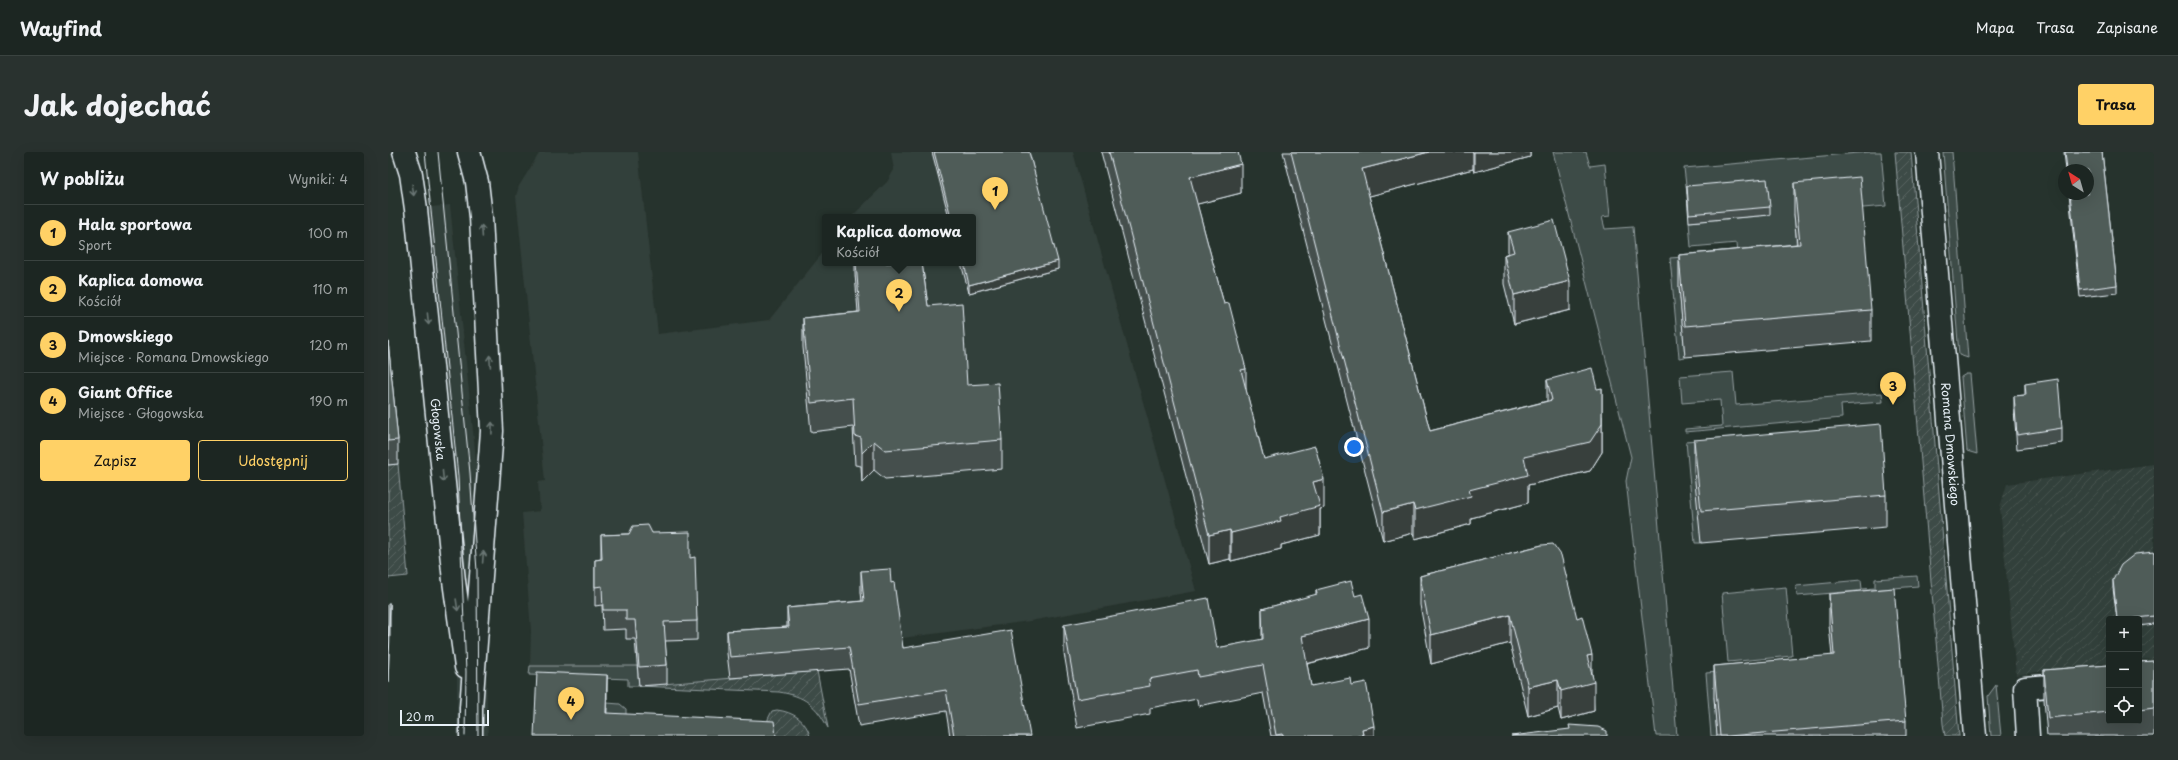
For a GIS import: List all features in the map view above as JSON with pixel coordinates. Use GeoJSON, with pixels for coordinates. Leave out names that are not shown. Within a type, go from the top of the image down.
{"type":"FeatureCollection","features":[{"type":"Feature","properties":{"kind":"street","name":"Głogowska"},"geometry":{"type":"LineString","coordinates":[[404,152],[411,174],[416,209],[454,581],[471,708]]}},
{"type":"Feature","properties":{"kind":"street","name":"Głogowska"},"geometry":{"type":"LineString","coordinates":[[469,152],[477,182],[481,218],[492,431],[471,708],[471,736]]}},
{"type":"Feature","properties":{"kind":"street","name":"Romana Dmowskiego"},"geometry":{"type":"LineString","coordinates":[[1926,152],[1975,736]]}},
{"type":"Feature","properties":{"kind":"street"},"geometry":{"type":"LineString","coordinates":[[2028,736],[2025,688],[2106,680]]}},
{"type":"Feature","properties":{"kind":"shaded area"},"geometry":{"type":"Polygon","coordinates":[[[540,152],[638,152],[658,334],[769,320],[822,254],[822,266],[976,266],[976,214],[854,214],[887,182],[894,170],[891,152],[1073,152],[1196,591],[1030,621],[842,646],[843,669],[639,686],[637,666],[530,666],[531,631],[522,513],[540,511],[538,482],[545,481],[516,196],[519,186],[540,152]]]}},
{"type":"Feature","properties":{"kind":"shaded area"},"geometry":{"type":"Polygon","coordinates":[[[1553,152],[1586,152],[1590,166],[1605,164],[1610,216],[1602,217],[1605,229],[1633,227],[1677,736],[1656,736],[1626,481],[1631,457],[1553,152]]]}},
{"type":"Feature","properties":{"kind":"shaded area"},"geometry":{"type":"Polygon","coordinates":[[[1881,152],[1886,206],[1794,214],[1797,251],[1738,256],[1737,243],[1691,247],[1689,222],[1770,215],[1687,194],[1684,168],[1881,152]]]}},
{"type":"Feature","properties":{"kind":"shaded area"},"geometry":{"type":"Polygon","coordinates":[[[1895,152],[1911,152],[1959,736],[1945,736],[1943,724],[1895,152]]]}},
{"type":"Feature","properties":{"kind":"shaded area"},"geometry":{"type":"Polygon","coordinates":[[[1943,152],[1952,152],[1968,358],[1959,355],[1943,152]]]}},
{"type":"Feature","properties":{"kind":"shaded area"},"geometry":{"type":"Polygon","coordinates":[[[450,205],[476,460],[477,462],[480,460],[488,736],[457,736],[457,617],[422,208],[450,205]]]}},
{"type":"Feature","properties":{"kind":"shaded area"},"geometry":{"type":"Polygon","coordinates":[[[1721,254],[1679,286],[1685,357],[1679,358],[1670,258],[1721,254]]]}},
{"type":"Feature","properties":{"kind":"shaded area"},"geometry":{"type":"Polygon","coordinates":[[[1733,372],[1736,405],[1882,393],[1883,402],[1841,405],[1842,418],[1685,432],[1685,429],[1722,426],[1720,400],[1682,403],[1680,376],[1733,372]]]}},
{"type":"Feature","properties":{"kind":"shaded area"},"geometry":{"type":"Polygon","coordinates":[[[1966,374],[1970,374],[1977,454],[1967,451],[1961,377],[1966,374]]]}},
{"type":"Feature","properties":{"kind":"shaded area"},"geometry":{"type":"Polygon","coordinates":[[[1744,436],[1701,543],[1695,543],[1686,441],[1744,436]]]}},
{"type":"Feature","properties":{"kind":"shaded area"},"geometry":{"type":"Polygon","coordinates":[[[398,464],[408,576],[388,578],[388,465],[398,464]]]}},
{"type":"Feature","properties":{"kind":"shaded area"},"geometry":{"type":"Polygon","coordinates":[[[2154,464],[2154,659],[2142,660],[2142,616],[2106,616],[2106,663],[2016,675],[2000,507],[2007,484],[2154,464]]]}},
{"type":"Feature","properties":{"kind":"shaded area"},"geometry":{"type":"Polygon","coordinates":[[[1917,576],[1918,586],[1797,596],[1796,586],[1861,580],[1862,589],[1875,588],[1875,579],[1917,576]]]}},
{"type":"Feature","properties":{"kind":"shaded area"},"geometry":{"type":"Polygon","coordinates":[[[1786,587],[1792,656],[1728,662],[1722,593],[1786,587]]]}},
{"type":"Feature","properties":{"kind":"shaded area"},"geometry":{"type":"Polygon","coordinates":[[[530,666],[637,666],[639,686],[628,686],[628,679],[529,675],[530,666]]]}},
{"type":"Feature","properties":{"kind":"shaded area"},"geometry":{"type":"Polygon","coordinates":[[[1756,669],[1714,697],[1717,736],[1711,736],[1706,673],[1756,669]]]}},
{"type":"Feature","properties":{"kind":"shaded area"},"geometry":{"type":"Polygon","coordinates":[[[817,671],[828,728],[819,713],[809,703],[796,696],[779,692],[639,686],[817,671]]]}},
{"type":"Feature","properties":{"kind":"shaded area"},"geometry":{"type":"Polygon","coordinates":[[[1996,685],[2001,736],[1991,736],[1988,696],[1996,685]]]}},
{"type":"Feature","properties":{"kind":"shaded area"},"geometry":{"type":"Polygon","coordinates":[[[607,703],[620,704],[626,709],[626,736],[606,736],[607,703]]]}},
{"type":"Feature","properties":{"kind":"shaded area"},"geometry":{"type":"Polygon","coordinates":[[[777,710],[793,715],[802,721],[810,736],[768,736],[768,719],[772,711],[777,710]]]}},
{"type":"Feature","properties":{"kind":"building"},"geometry":{"type":"Polygon","coordinates":[[[934,152],[1029,152],[1058,261],[969,285],[965,266],[976,266],[976,214],[950,214],[934,152]]]}},
{"type":"Feature","properties":{"kind":"building"},"geometry":{"type":"Polygon","coordinates":[[[1109,152],[1238,152],[1241,164],[1190,177],[1224,304],[1229,303],[1246,369],[1241,370],[1264,459],[1315,446],[1324,479],[1313,482],[1320,506],[1280,517],[1281,521],[1231,533],[1230,530],[1209,535],[1109,152]]]}},
{"type":"Feature","properties":{"kind":"building"},"geometry":{"type":"Polygon","coordinates":[[[1291,152],[1429,152],[1362,169],[1430,431],[1552,400],[1547,380],[1592,368],[1597,389],[1602,388],[1602,424],[1590,442],[1524,457],[1528,475],[1469,490],[1471,496],[1415,510],[1413,504],[1383,512],[1291,152]]]}},
{"type":"Feature","properties":{"kind":"building"},"geometry":{"type":"Polygon","coordinates":[[[2065,152],[2102,152],[2117,285],[2080,290],[2071,200],[2094,200],[2094,164],[2066,164],[2065,152]]]}},
{"type":"Feature","properties":{"kind":"building"},"geometry":{"type":"Polygon","coordinates":[[[1860,177],[1871,310],[1685,326],[1679,255],[1800,244],[1794,183],[1860,177]]]}},
{"type":"Feature","properties":{"kind":"building"},"geometry":{"type":"Polygon","coordinates":[[[1767,179],[1770,207],[1689,214],[1687,186],[1767,179]]]}},
{"type":"Feature","properties":{"kind":"building"},"geometry":{"type":"Polygon","coordinates":[[[1554,220],[1570,281],[1514,295],[1504,255],[1514,252],[1508,232],[1554,220]]]}},
{"type":"Feature","properties":{"kind":"building"},"geometry":{"type":"Polygon","coordinates":[[[856,266],[922,266],[928,306],[962,303],[967,385],[998,383],[1002,440],[885,450],[874,441],[862,453],[861,438],[855,436],[853,398],[811,403],[803,318],[860,312],[856,266]]]}},
{"type":"Feature","properties":{"kind":"building"},"geometry":{"type":"Polygon","coordinates":[[[388,341],[398,440],[388,441],[388,341]]]}},
{"type":"Feature","properties":{"kind":"building"},"geometry":{"type":"Polygon","coordinates":[[[2058,379],[2062,428],[2017,435],[2014,396],[2026,395],[2025,384],[2058,379]]]}},
{"type":"Feature","properties":{"kind":"building"},"geometry":{"type":"Polygon","coordinates":[[[1881,424],[1886,495],[1701,511],[1694,440],[1881,424]]]}},
{"type":"Feature","properties":{"kind":"building"},"geometry":{"type":"Polygon","coordinates":[[[648,525],[652,533],[690,532],[690,558],[695,557],[697,621],[664,622],[667,665],[639,667],[635,620],[626,620],[626,610],[603,610],[602,586],[595,587],[595,560],[602,559],[601,535],[629,534],[633,526],[648,525]]]}},
{"type":"Feature","properties":{"kind":"building"},"geometry":{"type":"Polygon","coordinates":[[[1553,544],[1561,555],[1577,618],[1582,616],[1592,655],[1587,656],[1594,682],[1561,691],[1558,680],[1528,687],[1510,615],[1431,635],[1420,576],[1542,545],[1553,544]]]}},
{"type":"Feature","properties":{"kind":"building"},"geometry":{"type":"Polygon","coordinates":[[[2154,552],[2154,616],[2142,617],[2142,616],[2117,616],[2113,580],[2121,565],[2135,554],[2154,552]]]}},
{"type":"Feature","properties":{"kind":"building"},"geometry":{"type":"Polygon","coordinates":[[[890,569],[891,583],[894,582],[903,648],[1011,630],[1030,736],[954,736],[946,690],[859,704],[849,647],[730,657],[727,631],[789,627],[787,608],[864,601],[861,571],[890,569]]]}},
{"type":"Feature","properties":{"kind":"building"},"geometry":{"type":"Polygon","coordinates":[[[1351,581],[1355,596],[1362,594],[1369,619],[1302,636],[1311,686],[1350,678],[1351,685],[1366,682],[1374,726],[1362,729],[1363,734],[1354,736],[1276,735],[1263,665],[1198,677],[1197,670],[1149,679],[1150,686],[1077,699],[1064,625],[1208,598],[1217,648],[1263,639],[1262,609],[1317,594],[1316,590],[1351,581]]]}},
{"type":"Feature","properties":{"kind":"building"},"geometry":{"type":"Polygon","coordinates":[[[1894,588],[1906,721],[1720,736],[1714,666],[1834,655],[1829,594],[1894,588]]]}},
{"type":"Feature","properties":{"kind":"building"},"geometry":{"type":"Polygon","coordinates":[[[388,604],[390,604],[388,651],[388,604]]]}},
{"type":"Feature","properties":{"kind":"building"},"geometry":{"type":"Polygon","coordinates":[[[2154,661],[2154,708],[2142,710],[2142,688],[2142,662],[2154,661]]]}},
{"type":"Feature","properties":{"kind":"building"},"geometry":{"type":"Polygon","coordinates":[[[2106,665],[2106,712],[2048,718],[2044,670],[2106,665]]]}},
{"type":"Feature","properties":{"kind":"building"},"geometry":{"type":"Polygon","coordinates":[[[537,672],[607,675],[606,713],[774,721],[776,736],[534,736],[537,672]]]}},
{"type":"Feature","properties":{"kind":"building"},"geometry":{"type":"Polygon","coordinates":[[[1569,725],[1598,727],[1607,731],[1607,736],[1511,736],[1570,729],[1569,725]]]}},
{"type":"Feature","properties":{"kind":"tram line"},"geometry":{"type":"LineString","coordinates":[[425,152],[458,476],[466,672],[465,736]]}},
{"type":"Feature","properties":{"kind":"tram line"},"geometry":{"type":"LineString","coordinates":[[438,152],[470,473],[477,571],[478,736]]}},
{"type":"Feature","properties":{"kind":"place","name":"Hala sportowa"},"geometry":{"type":"Point","coordinates":[995,210]}},
{"type":"Feature","properties":{"kind":"place","name":"Kaplica domowa"},"geometry":{"type":"Point","coordinates":[899,312]}},
{"type":"Feature","properties":{"kind":"place","name":"Dmowskiego"},"geometry":{"type":"Point","coordinates":[1893,405]}},
{"type":"Feature","properties":{"kind":"place","name":"Giant Office"},"geometry":{"type":"Point","coordinates":[571,720]}}]}
